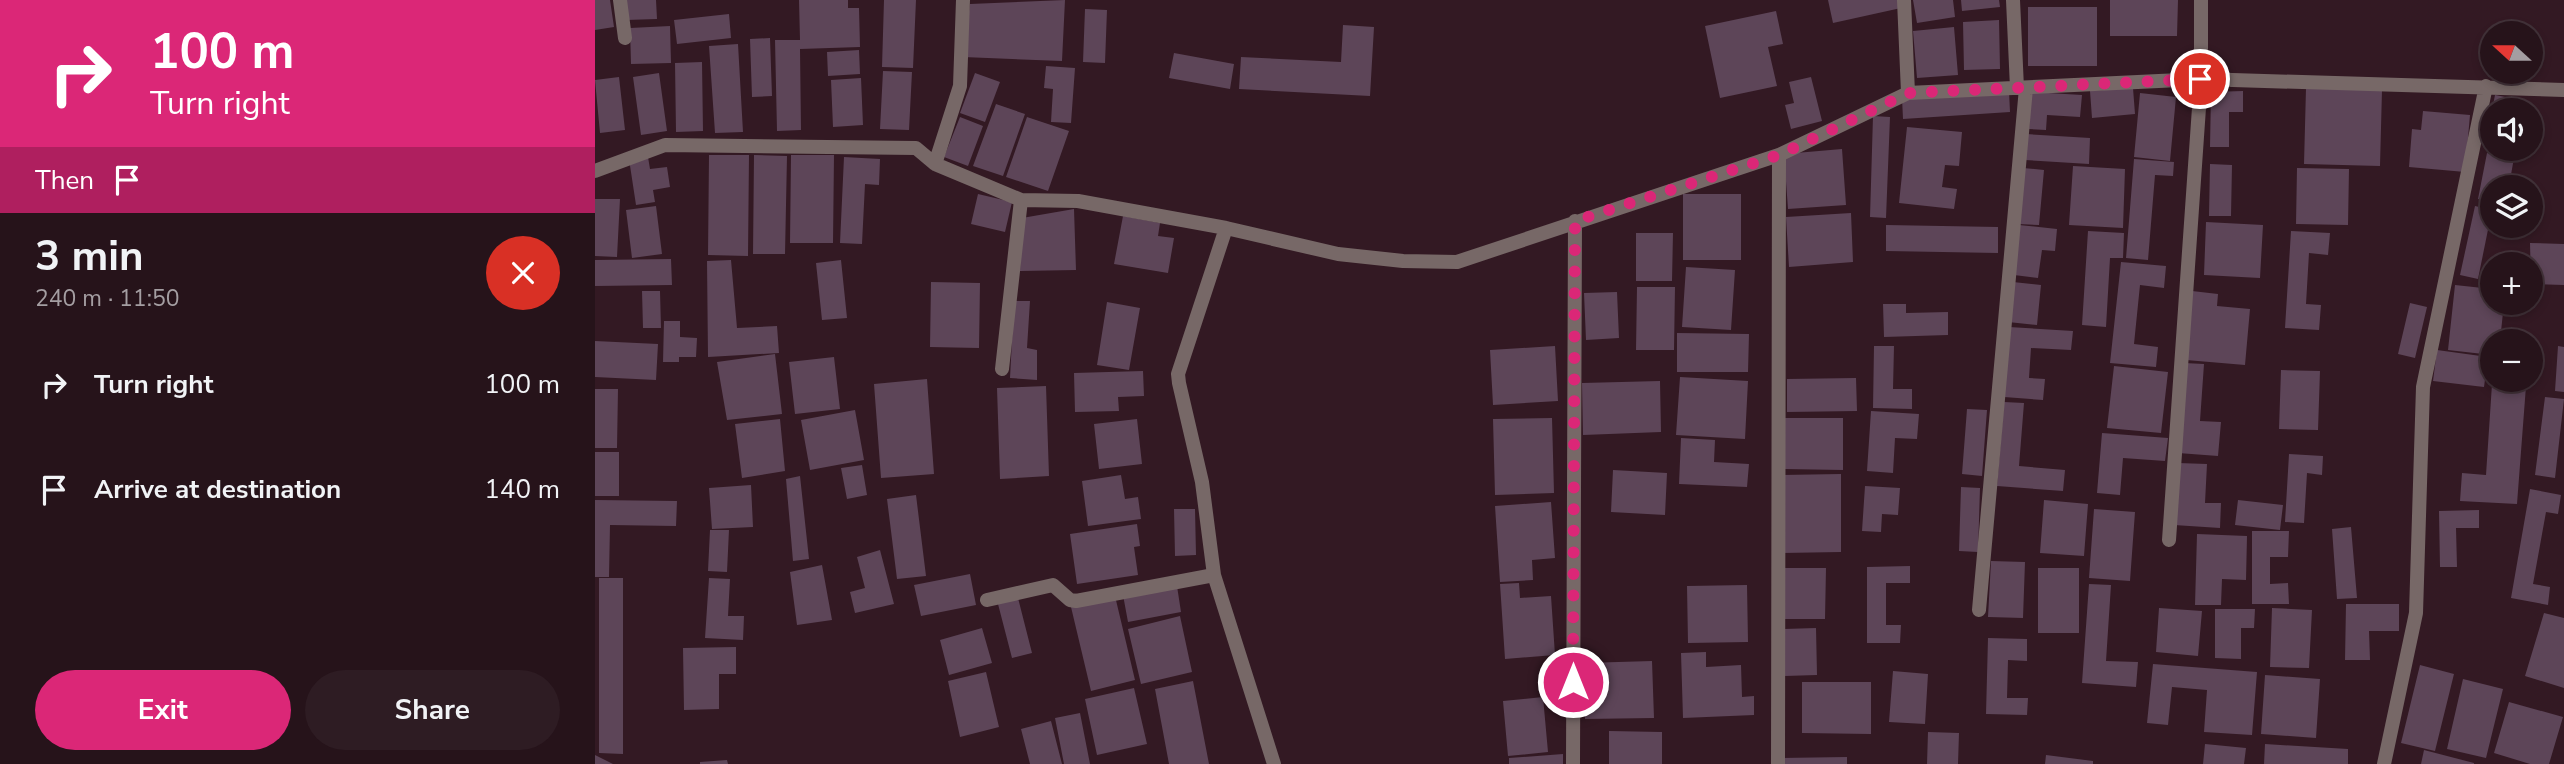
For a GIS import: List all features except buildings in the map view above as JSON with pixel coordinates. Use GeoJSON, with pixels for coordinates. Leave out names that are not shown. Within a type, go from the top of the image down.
{"type":"FeatureCollection","features":[{"type":"Feature","properties":{"kind":"street"},"geometry":{"type":"LineString","coordinates":[[620,0],[625,38]]}},
{"type":"Feature","properties":{"kind":"street"},"geometry":{"type":"LineString","coordinates":[[935,164],[960,86],[964,0]]}},
{"type":"Feature","properties":{"kind":"street"},"geometry":{"type":"LineString","coordinates":[[1904,0],[1908,93]]}},
{"type":"Feature","properties":{"kind":"street"},"geometry":{"type":"LineString","coordinates":[[1979,610],[2021,88],[2013,0]]}},
{"type":"Feature","properties":{"kind":"street"},"geometry":{"type":"LineString","coordinates":[[2169,540],[2200,79],[2201,0]]}},
{"type":"Feature","properties":{"kind":"street"},"geometry":{"type":"LineString","coordinates":[[595,171],[665,145],[916,148],[935,164],[1021,200],[1078,201],[1226,228],[1338,254],[1403,261],[1457,262],[1779,155],[1908,93],[2200,79],[2564,90]]}},
{"type":"Feature","properties":{"kind":"street"},"geometry":{"type":"LineString","coordinates":[[2384,764],[2416,613],[2423,387],[2486,86]]}},
{"type":"Feature","properties":{"kind":"street"},"geometry":{"type":"LineString","coordinates":[[1777,764],[1779,155]]}},
{"type":"Feature","properties":{"kind":"street"},"geometry":{"type":"LineString","coordinates":[[1002,369],[1021,200]]}},
{"type":"Feature","properties":{"kind":"street"},"geometry":{"type":"LineString","coordinates":[[1573,764],[1575,221]]}},
{"type":"Feature","properties":{"kind":"street"},"geometry":{"type":"LineString","coordinates":[[1226,228],[1178,373],[1202,482],[1214,575],[1274,764]]}},
{"type":"Feature","properties":{"kind":"street"},"geometry":{"type":"LineString","coordinates":[[987,600],[1053,585],[1070,600],[1076,601],[1214,575]]}},
{"type":"Feature","properties":{"kind":"route"},"geometry":{"type":"LineString","coordinates":[[1573,682],[1575,221],[1779,155],[1908,93],[2200,79]]}}]}
